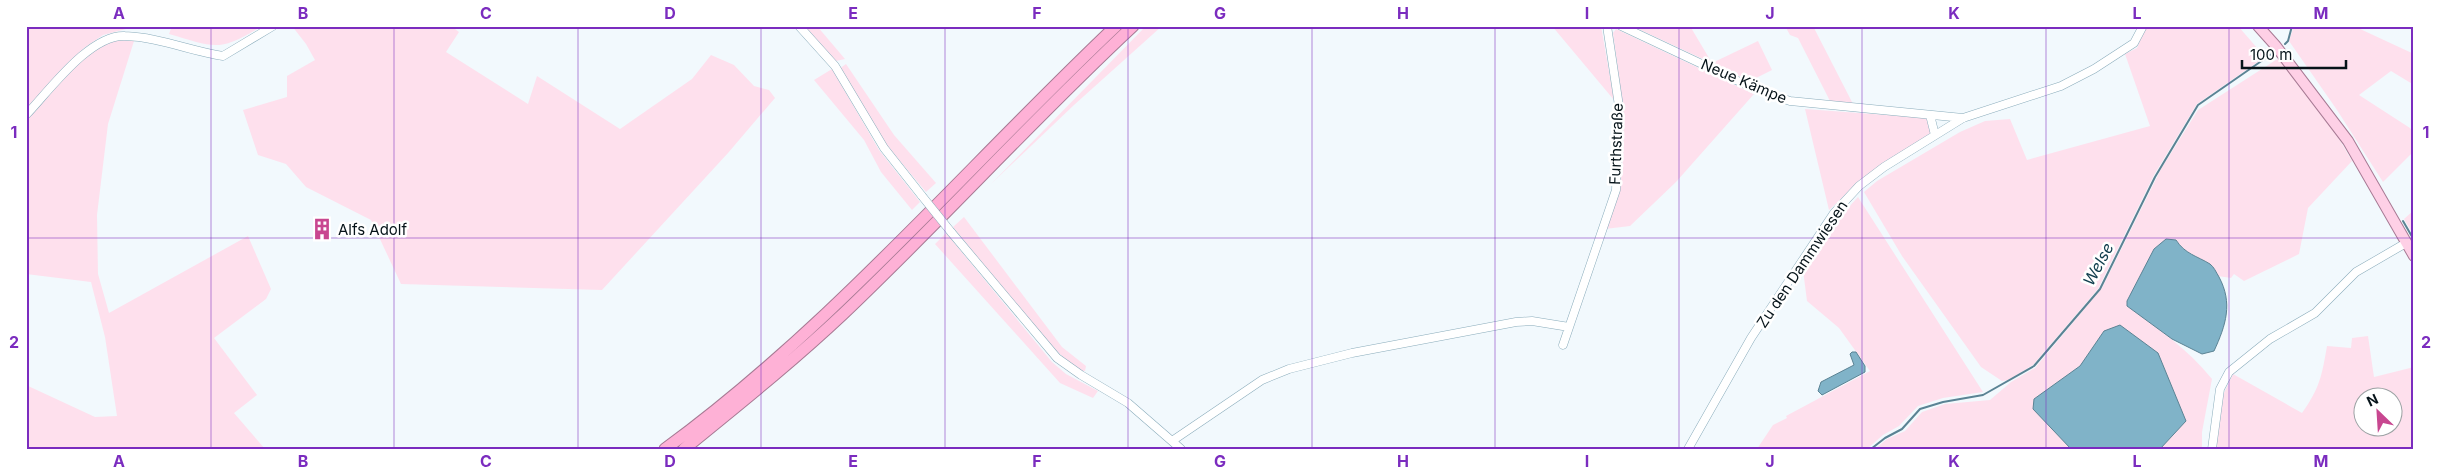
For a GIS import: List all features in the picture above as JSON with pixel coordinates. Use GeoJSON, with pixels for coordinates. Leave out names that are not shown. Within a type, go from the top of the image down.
{"type":"FeatureCollection","features":[{"type":"Feature","properties":{"kind":"highway"},"geometry":{"type":"LineString","coordinates":[[665,449],[782,354],[835,305],[929,213],[1059,80],[1116,26]]}},
{"type":"Feature","properties":{"kind":"highway"},"geometry":{"type":"LineString","coordinates":[[684,449],[790,362],[843,314],[1066,89],[1133,26]]}},
{"type":"Feature","properties":{"kind":"main road"},"geometry":{"type":"LineString","coordinates":[[2258,26],[2275,45],[2348,141],[2414,256]]}},
{"type":"Feature","properties":{"kind":"street"},"geometry":{"type":"LineString","coordinates":[[26,115],[85,52],[102,40],[125,36],[223,56],[273,26]]}},
{"type":"Feature","properties":{"kind":"street"},"geometry":{"type":"LineString","coordinates":[[799,26],[835,66],[884,148],[951,232],[1057,358],[1081,376],[1128,403],[1181,449]]}},
{"type":"Feature","properties":{"kind":"street","name":"Furthstraße"},"geometry":{"type":"LineString","coordinates":[[1563,345],[1616,190],[1619,106],[1607,26]]}},
{"type":"Feature","properties":{"kind":"street","name":"Neue Kämpe"},"geometry":{"type":"LineString","coordinates":[[1621,26],[1755,89],[1783,100],[1963,118]]}},
{"type":"Feature","properties":{"kind":"street","name":"Zu den Dammwiesen"},"geometry":{"type":"LineString","coordinates":[[1688,449],[1752,338],[1834,213],[1853,192],[1878,172],[1963,118],[2061,86],[2094,69],[2134,43],[2143,26]]}},
{"type":"Feature","properties":{"kind":"street"},"geometry":{"type":"LineString","coordinates":[[1930,115],[1935,135]]}},
{"type":"Feature","properties":{"kind":"street"},"geometry":{"type":"LineString","coordinates":[[2212,449],[2220,389],[2229,372],[2270,339],[2315,313],[2356,272],[2406,243]]}},
{"type":"Feature","properties":{"kind":"street"},"geometry":{"type":"LineString","coordinates":[[1172,441],[1262,380],[1289,370],[1352,353],[1516,322],[1532,321],[1569,328]]}},
{"type":"Feature","properties":{"kind":"shaded area"},"geometry":{"type":"Polygon","coordinates":[[[26,26],[127,26],[126,29],[103,35],[84,48],[26,109],[26,26]]]}},
{"type":"Feature","properties":{"kind":"shaded area"},"geometry":{"type":"Polygon","coordinates":[[[172,26],[262,26],[235,40],[216,45],[169,34],[172,26]]]}},
{"type":"Feature","properties":{"kind":"shaded area"},"geometry":{"type":"Polygon","coordinates":[[[292,26],[451,26],[459,32],[446,52],[528,104],[537,76],[620,129],[692,79],[711,55],[734,65],[754,86],[769,90],[775,98],[728,153],[602,290],[401,284],[371,220],[306,187],[286,164],[258,155],[243,110],[287,97],[287,76],[315,60],[306,44],[292,26]]]}},
{"type":"Feature","properties":{"kind":"shaded area"},"geometry":{"type":"Polygon","coordinates":[[[804,26],[817,26],[845,59],[836,61],[804,26]]]}},
{"type":"Feature","properties":{"kind":"shaded area"},"geometry":{"type":"Polygon","coordinates":[[[1146,26],[1162,26],[1074,105],[991,184],[1146,26]]]}},
{"type":"Feature","properties":{"kind":"shaded area"},"geometry":{"type":"Polygon","coordinates":[[[1552,26],[1601,26],[1614,100],[1552,26]]]}},
{"type":"Feature","properties":{"kind":"shaded area"},"geometry":{"type":"Polygon","coordinates":[[[1632,26],[1690,26],[1712,63],[1758,41],[1772,70],[1750,81],[1632,26]]]}},
{"type":"Feature","properties":{"kind":"shaded area"},"geometry":{"type":"Polygon","coordinates":[[[1785,26],[1813,26],[1853,104],[1831,103],[1798,38],[1790,35],[1785,26]]]}},
{"type":"Feature","properties":{"kind":"shaded area"},"geometry":{"type":"Polygon","coordinates":[[[2146,26],[2238,26],[2265,57],[2197,104],[2154,175],[2098,289],[2033,365],[2008,380],[2002,381],[1981,367],[1902,256],[1864,192],[1877,181],[1960,132],[1985,121],[2010,119],[2027,160],[2150,126],[2125,54],[2137,48],[2146,26]]]}},
{"type":"Feature","properties":{"kind":"shaded area"},"geometry":{"type":"Polygon","coordinates":[[[2294,26],[2359,26],[2358,28],[2414,54],[2414,85],[2391,71],[2359,95],[2410,128],[2414,135],[2414,151],[2383,182],[2337,110],[2289,41],[2294,26]]]}},
{"type":"Feature","properties":{"kind":"shaded area"},"geometry":{"type":"Polygon","coordinates":[[[1616,29],[1754,94],[1676,182],[1630,226],[1605,229],[1614,206],[1622,172],[1624,133],[1613,33],[1616,29]]]}},
{"type":"Feature","properties":{"kind":"shaded area"},"geometry":{"type":"Polygon","coordinates":[[[115,40],[134,41],[108,124],[97,215],[98,274],[109,313],[248,236],[271,289],[266,299],[214,338],[257,395],[234,413],[265,449],[26,449],[26,385],[95,417],[117,416],[105,337],[91,282],[26,274],[26,119],[79,63],[96,48],[115,40]]]}},
{"type":"Feature","properties":{"kind":"shaded area"},"geometry":{"type":"Polygon","coordinates":[[[2279,58],[2328,120],[2352,161],[2308,208],[2299,254],[2244,281],[2234,274],[2231,278],[2218,276],[2209,264],[2187,251],[2176,240],[2127,306],[2193,358],[2212,379],[2202,432],[2202,449],[2160,449],[2186,421],[2104,331],[2080,366],[2034,399],[2033,409],[2071,449],[1875,449],[1887,439],[1905,431],[1922,412],[1945,404],[1990,400],[2011,382],[2035,368],[2102,288],[2161,169],[2198,110],[2279,58]]]}},
{"type":"Feature","properties":{"kind":"shaded area"},"geometry":{"type":"Polygon","coordinates":[[[846,64],[894,135],[936,183],[926,192],[885,143],[839,69],[846,64]]]}},
{"type":"Feature","properties":{"kind":"shaded area"},"geometry":{"type":"Polygon","coordinates":[[[832,69],[879,150],[920,202],[912,210],[881,172],[864,140],[814,80],[832,69]]]}},
{"type":"Feature","properties":{"kind":"shaded area"},"geometry":{"type":"Polygon","coordinates":[[[1805,109],[1927,118],[1932,134],[1858,183],[1829,210],[1805,109]]]}},
{"type":"Feature","properties":{"kind":"shaded area"},"geometry":{"type":"Polygon","coordinates":[[[1858,197],[1983,392],[1943,398],[1918,406],[1899,426],[1883,435],[1867,449],[1757,449],[1773,425],[1787,418],[1786,416],[1870,371],[1839,328],[1807,301],[1803,270],[1838,219],[1858,197]]]}},
{"type":"Feature","properties":{"kind":"shaded area"},"geometry":{"type":"Polygon","coordinates":[[[2414,210],[2414,236],[2404,219],[2414,210]]]}},
{"type":"Feature","properties":{"kind":"shaded area"},"geometry":{"type":"Polygon","coordinates":[[[964,217],[1062,347],[1086,366],[1085,371],[1078,371],[1046,341],[953,227],[964,217]]]}},
{"type":"Feature","properties":{"kind":"shaded area"},"geometry":{"type":"Polygon","coordinates":[[[946,233],[1052,362],[1066,374],[1098,391],[1093,398],[1060,383],[935,244],[946,233]]]}},
{"type":"Feature","properties":{"kind":"shaded area"},"geometry":{"type":"Polygon","coordinates":[[[2368,336],[2374,377],[2414,367],[2414,449],[2215,449],[2223,395],[2233,374],[2302,413],[2313,396],[2319,381],[2327,346],[2351,348],[2352,338],[2368,336]]]}},
{"type":"Feature","properties":{"kind":"water"},"geometry":{"type":"Polygon","coordinates":[[[2166,239],[2176,240],[2187,252],[2210,264],[2219,277],[2226,296],[2227,305],[2225,323],[2214,351],[2202,354],[2172,339],[2127,306],[2127,301],[2154,249],[2166,239]]]}},
{"type":"Feature","properties":{"kind":"water"},"geometry":{"type":"Polygon","coordinates":[[[2120,325],[2158,353],[2186,421],[2160,449],[2071,449],[2033,409],[2034,399],[2080,366],[2104,331],[2120,325]]]}},
{"type":"Feature","properties":{"kind":"water"},"geometry":{"type":"Polygon","coordinates":[[[1856,352],[1865,366],[1865,372],[1822,395],[1818,391],[1821,382],[1854,365],[1850,354],[1856,352]]]}},
{"type":"Feature","properties":{"kind":"waterway","name":"Welse"},"geometry":{"type":"LineString","coordinates":[[2285,44],[2288,41],[2292,26]]}},
{"type":"Feature","properties":{"kind":"waterway","name":"Welse"},"geometry":{"type":"LineString","coordinates":[[1871,449],[1885,438],[1902,429],[1920,409],[1943,402],[1983,395],[2034,366],[2100,289],[2155,177],[2198,105],[2273,53]]}},
{"type":"Feature","properties":{"kind":"waterway"},"geometry":{"type":"LineString","coordinates":[[2403,221],[2414,240]]}},
{"type":"Feature","properties":{"kind":"place","name":"Alfs Adolf"},"geometry":{"type":"Point","coordinates":[322,229]}}]}
